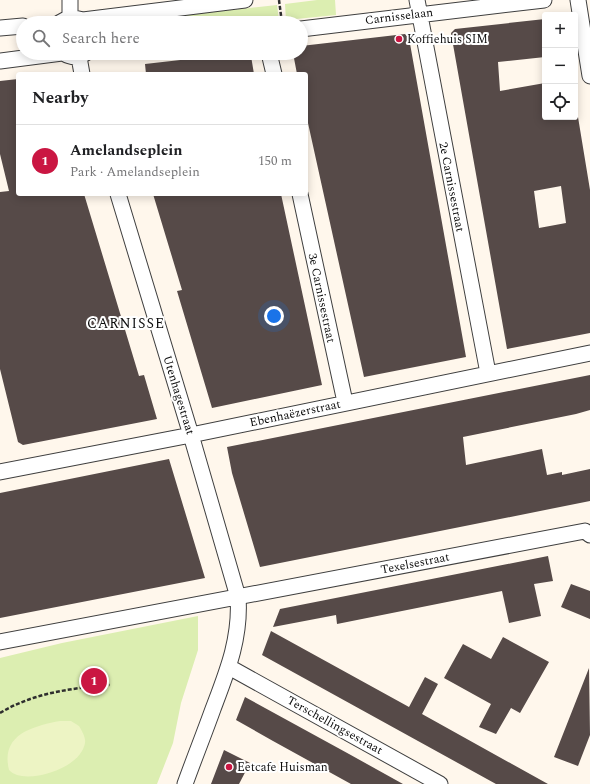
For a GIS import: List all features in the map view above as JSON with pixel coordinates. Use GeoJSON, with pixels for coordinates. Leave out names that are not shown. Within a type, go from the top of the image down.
{"type":"FeatureCollection","features":[{"type":"Feature","properties":{"kind":"street"},"geometry":{"type":"LineString","coordinates":[[68,16],[70,0]]}},
{"type":"Feature","properties":{"kind":"street"},"geometry":{"type":"LineString","coordinates":[[110,16],[245,0]]}},
{"type":"Feature","properties":{"kind":"street","name":"Carnisselaan"},"geometry":{"type":"LineString","coordinates":[[308,28],[418,7],[544,0]]}},
{"type":"Feature","properties":{"kind":"street"},"geometry":{"type":"LineString","coordinates":[[578,0],[590,76]]}},
{"type":"Feature","properties":{"kind":"street","name":"2e Carnissestraat"},"geometry":{"type":"LineString","coordinates":[[418,7],[488,373]]}},
{"type":"Feature","properties":{"kind":"street"},"geometry":{"type":"LineString","coordinates":[[0,28],[16,27]]}},
{"type":"Feature","properties":{"kind":"street"},"geometry":{"type":"LineString","coordinates":[[0,61],[16,59]]}},
{"type":"Feature","properties":{"kind":"street"},"geometry":{"type":"LineString","coordinates":[[82,60],[82,72]]}},
{"type":"Feature","properties":{"kind":"street"},"geometry":{"type":"LineString","coordinates":[[271,60],[274,72]]}},
{"type":"Feature","properties":{"kind":"street","name":"Utenhagestraat"},"geometry":{"type":"LineString","coordinates":[[119,196],[238,597],[238,632],[229,667],[185,784]]}},
{"type":"Feature","properties":{"kind":"street","name":"3e Carnissestraat"},"geometry":{"type":"LineString","coordinates":[[300,196],[345,402]]}},
{"type":"Feature","properties":{"kind":"street","name":"Ebenhaëzerstraat"},"geometry":{"type":"LineString","coordinates":[[0,472],[191,435],[345,402],[590,353]]}},
{"type":"Feature","properties":{"kind":"street","name":"Texelsestraat"},"geometry":{"type":"LineString","coordinates":[[238,597],[585,531],[590,536]]}},
{"type":"Feature","properties":{"kind":"street"},"geometry":{"type":"LineString","coordinates":[[0,642],[238,597]]}},
{"type":"Feature","properties":{"kind":"street","name":"Terschellingsestraat"},"geometry":{"type":"LineString","coordinates":[[229,667],[440,784]]}},
{"type":"Feature","properties":{"kind":"path"},"geometry":{"type":"LineString","coordinates":[[280,0],[281,16]]}},
{"type":"Feature","properties":{"kind":"path"},"geometry":{"type":"LineString","coordinates":[[0,713],[42,695],[76,687],[110,685]]}},
{"type":"Feature","properties":{"kind":"green space"},"geometry":{"type":"Polygon","coordinates":[[[317,0],[335,0],[336,15],[308,18],[308,16],[286,16],[285,4],[317,0]]]}},
{"type":"Feature","properties":{"kind":"green space"},"geometry":{"type":"Polygon","coordinates":[[[277,5],[278,16],[175,16],[277,5]]]}},
{"type":"Feature","properties":{"kind":"green space"},"geometry":{"type":"Polygon","coordinates":[[[198,616],[198,650],[181,703],[173,743],[157,784],[0,784],[0,658],[62,643],[198,616]]]}},
{"type":"Feature","properties":{"kind":"green space"},"geometry":{"type":"Polygon","coordinates":[[[60,721],[71,721],[79,726],[84,734],[85,743],[82,752],[76,759],[57,770],[36,776],[17,775],[9,770],[8,758],[10,748],[14,740],[30,729],[60,721]]]}},
{"type":"Feature","properties":{"kind":"building"},"geometry":{"type":"Polygon","coordinates":[[[542,19],[542,57],[498,62],[500,91],[542,84],[542,120],[578,120],[578,117],[590,190],[590,333],[507,349],[451,33],[455,29],[542,19]],[[561,186],[534,191],[539,228],[566,223],[561,186]]]}},
{"type":"Feature","properties":{"kind":"building"},"geometry":{"type":"Polygon","coordinates":[[[405,34],[409,38],[466,357],[364,377],[308,123],[308,72],[297,72],[294,60],[308,60],[308,45],[405,34]]]}},
{"type":"Feature","properties":{"kind":"building"},"geometry":{"type":"Polygon","coordinates":[[[180,60],[252,60],[254,72],[146,72],[145,64],[180,60]]]}},
{"type":"Feature","properties":{"kind":"building"},"geometry":{"type":"Polygon","coordinates":[[[16,79],[16,196],[85,196],[139,376],[144,375],[157,419],[23,445],[18,442],[0,369],[0,192],[9,191],[0,154],[0,81],[16,79]]]}},
{"type":"Feature","properties":{"kind":"building"},"geometry":{"type":"Polygon","coordinates":[[[154,196],[281,196],[322,385],[212,408],[177,291],[182,290],[154,196]]]}},
{"type":"Feature","properties":{"kind":"building"},"geometry":{"type":"Polygon","coordinates":[[[590,375],[590,410],[463,437],[466,465],[542,449],[547,475],[562,472],[562,475],[590,469],[590,501],[260,567],[232,473],[227,447],[590,375]]]}},
{"type":"Feature","properties":{"kind":"building"},"geometry":{"type":"Polygon","coordinates":[[[169,459],[205,578],[0,618],[0,493],[169,459]]]}},
{"type":"Feature","properties":{"kind":"building"},"geometry":{"type":"Polygon","coordinates":[[[548,556],[553,581],[534,584],[541,616],[509,623],[502,591],[337,624],[336,615],[273,627],[280,609],[548,556]]]}},
{"type":"Feature","properties":{"kind":"building"},"geometry":{"type":"Polygon","coordinates":[[[571,584],[590,591],[590,619],[561,607],[571,584]]]}},
{"type":"Feature","properties":{"kind":"building"},"geometry":{"type":"Polygon","coordinates":[[[271,631],[409,707],[425,677],[438,684],[422,714],[548,784],[496,784],[262,655],[271,631]]]}},
{"type":"Feature","properties":{"kind":"building"},"geometry":{"type":"Polygon","coordinates":[[[503,637],[549,662],[520,713],[511,708],[496,734],[479,727],[491,704],[444,678],[463,644],[491,659],[503,637]]]}},
{"type":"Feature","properties":{"kind":"building"},"geometry":{"type":"Polygon","coordinates":[[[589,668],[590,735],[578,766],[554,757],[589,668]]]}},
{"type":"Feature","properties":{"kind":"building"},"geometry":{"type":"Polygon","coordinates":[[[245,697],[403,784],[351,784],[236,720],[245,697]]]}},
{"type":"Feature","properties":{"kind":"building"},"geometry":{"type":"Polygon","coordinates":[[[224,750],[250,763],[239,784],[211,784],[224,750]]]}},
{"type":"Feature","properties":{"kind":"place","name":"Koffiehuis SIM"},"geometry":{"type":"Point","coordinates":[399,39]}},
{"type":"Feature","properties":{"kind":"place","name":"Amelandseplein"},"geometry":{"type":"Point","coordinates":[94,681]}},
{"type":"Feature","properties":{"kind":"place","name":"Eetcafe Huisman"},"geometry":{"type":"Point","coordinates":[229,767]}},
{"type":"Feature","properties":{"kind":"district","name":"CARNISSE"},"geometry":{"type":"Point","coordinates":[126,323]}}]}
